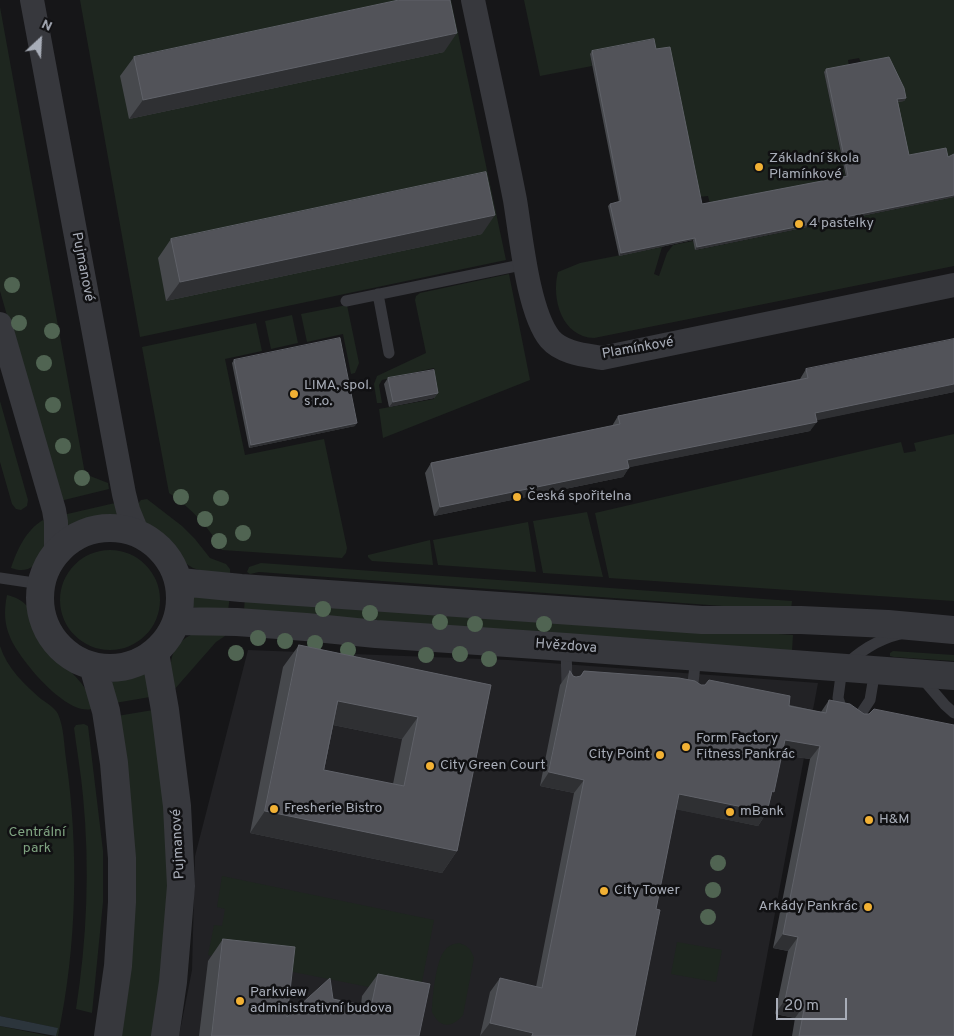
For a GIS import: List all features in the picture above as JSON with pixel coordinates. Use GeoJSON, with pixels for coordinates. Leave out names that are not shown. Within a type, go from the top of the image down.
{"type":"FeatureCollection","features":[{"type":"Feature","properties":{"kind":"street","name":"Pujmanové"},"geometry":{"type":"LineString","coordinates":[[32,0],[124,494],[128,510],[138,532]]}},
{"type":"Feature","properties":{"kind":"street","name":"Plamínkové"},"geometry":{"type":"LineString","coordinates":[[473,0],[538,318],[551,340],[573,353],[602,358],[954,285]]}},
{"type":"Feature","properties":{"kind":"street"},"geometry":{"type":"LineString","coordinates":[[0,324],[54,510],[56,552]]}},
{"type":"Feature","properties":{"kind":"street"},"geometry":{"type":"LineString","coordinates":[[116,527],[138,532],[157,544],[171,561],[180,582],[177,621],[155,653],[136,664],[114,668],[93,666],[69,655],[50,636],[40,611],[41,584],[56,552],[73,537],[94,529],[116,527]]}},
{"type":"Feature","properties":{"kind":"street"},"geometry":{"type":"LineString","coordinates":[[180,582],[241,588],[702,620],[801,620],[888,624],[954,630]]}},
{"type":"Feature","properties":{"kind":"street","name":"Hvězdova"},"geometry":{"type":"LineString","coordinates":[[177,621],[277,625],[376,634],[954,676]]}},
{"type":"Feature","properties":{"kind":"street","name":"Pujmanové"},"geometry":{"type":"LineString","coordinates":[[155,653],[165,710],[177,806],[181,886],[173,982],[165,1036]]}},
{"type":"Feature","properties":{"kind":"street"},"geometry":{"type":"LineString","coordinates":[[93,666],[106,712],[114,763],[122,858],[122,902],[118,966],[108,1036]]}},
{"type":"Feature","properties":{"kind":"lane"},"geometry":{"type":"LineString","coordinates":[[346,301],[526,264]]}},
{"type":"Feature","properties":{"kind":"lane"},"geometry":{"type":"LineString","coordinates":[[378,294],[389,353]]}},
{"type":"Feature","properties":{"kind":"lane"},"geometry":{"type":"LineString","coordinates":[[0,578],[41,584]]}},
{"type":"Feature","properties":{"kind":"lane"},"geometry":{"type":"LineString","coordinates":[[875,670],[870,700],[856,721],[842,710],[838,698],[842,668],[858,653],[885,638],[926,628]]}},
{"type":"Feature","properties":{"kind":"lane"},"geometry":{"type":"LineString","coordinates":[[566,647],[567,684]]}},
{"type":"Feature","properties":{"kind":"lane"},"geometry":{"type":"LineString","coordinates":[[692,692],[696,656]]}},
{"type":"Feature","properties":{"kind":"lane"},"geometry":{"type":"LineString","coordinates":[[919,674],[954,713]]}},
{"type":"Feature","properties":{"kind":"shaded area"},"geometry":{"type":"Polygon","coordinates":[[[248,650],[509,660],[818,683],[752,1036],[179,1036],[192,970],[195,856],[248,650]]]}},
{"type":"Feature","properties":{"kind":"shaded area"},"geometry":{"type":"Polygon","coordinates":[[[0,1016],[58,1028],[56,1036],[0,1026],[0,1016]]]}},
{"type":"Feature","properties":{"kind":"green space"},"geometry":{"type":"Polygon","coordinates":[[[80,0],[451,0],[506,260],[140,337],[80,0]]]}},
{"type":"Feature","properties":{"kind":"green space"},"geometry":{"type":"Polygon","coordinates":[[[524,0],[954,0],[954,156],[908,166],[859,58],[848,60],[849,67],[824,72],[846,179],[710,204],[708,196],[698,197],[590,54],[592,66],[540,76],[524,0]]]}},
{"type":"Feature","properties":{"kind":"green space"},"geometry":{"type":"Polygon","coordinates":[[[0,7],[85,474],[108,483],[109,489],[60,501],[0,291],[0,7]]]}},
{"type":"Feature","properties":{"kind":"green space"},"geometry":{"type":"Polygon","coordinates":[[[954,197],[954,266],[594,338],[583,336],[574,331],[561,315],[556,294],[558,272],[580,263],[662,247],[654,274],[659,276],[667,253],[673,245],[693,241],[696,250],[954,197]]]}},
{"type":"Feature","properties":{"kind":"green space"},"geometry":{"type":"Polygon","coordinates":[[[509,274],[530,380],[383,438],[379,409],[434,399],[430,375],[435,374],[434,368],[382,380],[379,385],[382,403],[377,403],[374,384],[377,376],[426,353],[415,300],[416,296],[420,293],[509,274]]]}},
{"type":"Feature","properties":{"kind":"green space"},"geometry":{"type":"Polygon","coordinates":[[[347,305],[359,363],[355,373],[351,374],[343,334],[307,342],[301,314],[347,305]]]}},
{"type":"Feature","properties":{"kind":"green space"},"geometry":{"type":"Polygon","coordinates":[[[292,315],[298,343],[271,349],[265,321],[292,315]]]}},
{"type":"Feature","properties":{"kind":"green space"},"geometry":{"type":"Polygon","coordinates":[[[256,323],[262,351],[225,359],[245,455],[324,439],[347,548],[342,558],[222,550],[199,518],[169,493],[142,347],[256,323]]]}},
{"type":"Feature","properties":{"kind":"green space"},"geometry":{"type":"Polygon","coordinates":[[[0,401],[28,500],[27,506],[21,510],[16,509],[12,504],[0,462],[0,401]]]}},
{"type":"Feature","properties":{"kind":"green space"},"geometry":{"type":"Polygon","coordinates":[[[954,434],[954,601],[609,578],[595,513],[901,442],[904,453],[916,451],[914,443],[954,434]]]}},
{"type":"Feature","properties":{"kind":"green space"},"geometry":{"type":"Polygon","coordinates":[[[147,499],[182,526],[210,558],[226,564],[230,569],[230,573],[206,572],[193,568],[173,554],[143,522],[137,505],[141,500],[147,499]]]}},
{"type":"Feature","properties":{"kind":"green space"},"geometry":{"type":"Polygon","coordinates":[[[115,503],[118,515],[117,520],[87,524],[67,531],[63,515],[115,503]]]}},
{"type":"Feature","properties":{"kind":"green space"},"geometry":{"type":"Polygon","coordinates":[[[587,512],[603,577],[543,573],[533,521],[587,512]]]}},
{"type":"Feature","properties":{"kind":"green space"},"geometry":{"type":"Polygon","coordinates":[[[43,520],[47,533],[45,547],[38,561],[34,566],[26,570],[11,568],[16,554],[27,535],[43,520]]]}},
{"type":"Feature","properties":{"kind":"green space"},"geometry":{"type":"Polygon","coordinates":[[[528,522],[536,572],[438,565],[433,540],[528,522]]]}},
{"type":"Feature","properties":{"kind":"green space"},"geometry":{"type":"Polygon","coordinates":[[[430,540],[433,565],[372,561],[368,557],[368,555],[430,540]]]}},
{"type":"Feature","properties":{"kind":"green space"},"geometry":{"type":"Polygon","coordinates":[[[110,550],[129,553],[146,564],[157,581],[160,600],[157,619],[146,636],[129,647],[110,650],[91,647],[74,636],[63,619],[60,600],[63,581],[74,564],[91,553],[110,550]]]}},
{"type":"Feature","properties":{"kind":"green space"},"geometry":{"type":"Polygon","coordinates":[[[261,563],[792,601],[791,611],[259,572],[250,574],[247,572],[249,567],[261,563]]]}},
{"type":"Feature","properties":{"kind":"green space"},"geometry":{"type":"Polygon","coordinates":[[[191,592],[230,596],[228,611],[189,607],[191,592]]]}},
{"type":"Feature","properties":{"kind":"green space"},"geometry":{"type":"Polygon","coordinates":[[[7,595],[18,599],[27,606],[45,645],[79,680],[90,697],[94,708],[84,709],[71,705],[46,685],[23,659],[10,637],[7,627],[5,611],[7,595]]]}},
{"type":"Feature","properties":{"kind":"green space"},"geometry":{"type":"Polygon","coordinates":[[[245,596],[793,635],[792,651],[244,611],[245,596]]]}},
{"type":"Feature","properties":{"kind":"green space"},"geometry":{"type":"Polygon","coordinates":[[[227,631],[225,636],[216,642],[173,691],[171,667],[177,646],[191,635],[203,632],[227,631]]]}},
{"type":"Feature","properties":{"kind":"green space","name":"Centrální park"},"geometry":{"type":"Polygon","coordinates":[[[0,646],[7,661],[22,681],[57,712],[63,731],[73,828],[74,898],[69,968],[58,1036],[56,1036],[57,1028],[0,1016],[0,646]]]}},
{"type":"Feature","properties":{"kind":"green space"},"geometry":{"type":"Polygon","coordinates":[[[893,651],[954,655],[954,661],[890,656],[890,653],[893,651]]]}},
{"type":"Feature","properties":{"kind":"green space"},"geometry":{"type":"Polygon","coordinates":[[[146,673],[150,697],[115,703],[110,682],[146,673]]]}},
{"type":"Feature","properties":{"kind":"green space"},"geometry":{"type":"Polygon","coordinates":[[[153,710],[169,808],[171,887],[157,1036],[117,1036],[117,716],[153,710]]]}},
{"type":"Feature","properties":{"kind":"green space"},"geometry":{"type":"Polygon","coordinates":[[[84,724],[88,726],[103,851],[103,902],[92,1013],[76,1009],[83,956],[87,877],[83,796],[74,728],[76,725],[84,724]]]}},
{"type":"Feature","properties":{"kind":"green space"},"geometry":{"type":"Polygon","coordinates":[[[222,876],[434,920],[419,997],[208,955],[214,925],[222,926],[225,909],[217,907],[222,876]]]}},
{"type":"Feature","properties":{"kind":"green space"},"geometry":{"type":"Polygon","coordinates":[[[677,942],[722,950],[716,982],[671,974],[677,942]]]}},
{"type":"Feature","properties":{"kind":"green space"},"geometry":{"type":"Polygon","coordinates":[[[459,943],[469,948],[474,958],[463,1015],[455,1022],[446,1025],[435,1018],[432,1012],[435,980],[439,962],[445,950],[453,944],[459,943]]]}},
{"type":"Feature","properties":{"kind":"green space"},"geometry":{"type":"Polygon","coordinates":[[[0,1026],[49,1036],[0,1036],[0,1026]]]}},
{"type":"Feature","properties":{"kind":"building"},"geometry":{"type":"Polygon","coordinates":[[[399,0],[450,0],[457,33],[143,100],[134,57],[399,0]]]}},
{"type":"Feature","properties":{"kind":"building"},"geometry":{"type":"Polygon","coordinates":[[[654,39],[656,49],[670,47],[702,204],[848,176],[826,69],[889,57],[904,88],[906,98],[897,99],[909,155],[946,148],[948,157],[954,154],[954,195],[697,247],[695,238],[621,253],[610,204],[621,201],[592,51],[654,39]]]}},
{"type":"Feature","properties":{"kind":"building"},"geometry":{"type":"Polygon","coordinates":[[[486,172],[495,215],[180,282],[171,239],[486,172]]]}},
{"type":"Feature","properties":{"kind":"building","name":"LIMA, spol. s r.o."},"geometry":{"type":"Polygon","coordinates":[[[340,338],[357,423],[251,445],[234,360],[340,338]]]}},
{"type":"Feature","properties":{"kind":"building"},"geometry":{"type":"Polygon","coordinates":[[[954,339],[954,384],[815,413],[817,422],[627,460],[629,468],[440,507],[431,463],[620,424],[618,416],[808,378],[806,369],[954,339]]]}},
{"type":"Feature","properties":{"kind":"building"},"geometry":{"type":"Polygon","coordinates":[[[434,370],[438,393],[393,402],[388,378],[434,370]]]}},
{"type":"Feature","properties":{"kind":"building","name":"City Green Court"},"geometry":{"type":"Polygon","coordinates":[[[299,645],[491,685],[457,851],[265,811],[299,645]],[[338,701],[324,770],[404,786],[418,717],[338,701]]]}},
{"type":"Feature","properties":{"kind":"building"},"geometry":{"type":"Polygon","coordinates":[[[570,671],[576,677],[581,676],[584,671],[679,678],[695,681],[701,685],[705,685],[709,680],[790,696],[789,706],[826,713],[829,700],[850,704],[864,714],[869,714],[874,709],[954,725],[954,1036],[799,1036],[805,1004],[785,1000],[798,937],[783,934],[820,746],[785,740],[774,792],[772,791],[767,812],[679,794],[656,909],[660,910],[635,1036],[532,1036],[533,1033],[490,1023],[500,978],[542,988],[584,780],[549,772],[570,671]]]}},
{"type":"Feature","properties":{"kind":"building"},"geometry":{"type":"Polygon","coordinates":[[[223,939],[295,947],[287,1017],[330,978],[333,999],[371,1007],[378,974],[430,984],[419,1036],[212,1036],[223,939]]]}},
{"type":"Feature","properties":{"kind":"place","name":"Základní škola Plamínkové"},"geometry":{"type":"Point","coordinates":[759,167]}},
{"type":"Feature","properties":{"kind":"place","name":"4 pastelky"},"geometry":{"type":"Point","coordinates":[799,224]}},
{"type":"Feature","properties":{"kind":"place","name":"LIMA, spol. s r.o."},"geometry":{"type":"Point","coordinates":[294,394]}},
{"type":"Feature","properties":{"kind":"place","name":"Česká spořitelna"},"geometry":{"type":"Point","coordinates":[517,497]}},
{"type":"Feature","properties":{"kind":"place","name":"Form Factory Fitness Pankrác"},"geometry":{"type":"Point","coordinates":[686,747]}},
{"type":"Feature","properties":{"kind":"place","name":"City Point"},"geometry":{"type":"Point","coordinates":[660,755]}},
{"type":"Feature","properties":{"kind":"place","name":"City Green Court"},"geometry":{"type":"Point","coordinates":[430,766]}},
{"type":"Feature","properties":{"kind":"place","name":"Fresherie Bistro"},"geometry":{"type":"Point","coordinates":[274,809]}},
{"type":"Feature","properties":{"kind":"place","name":"mBank"},"geometry":{"type":"Point","coordinates":[730,812]}},
{"type":"Feature","properties":{"kind":"place","name":"H&M"},"geometry":{"type":"Point","coordinates":[869,820]}},
{"type":"Feature","properties":{"kind":"place","name":"City Tower"},"geometry":{"type":"Point","coordinates":[604,891]}},
{"type":"Feature","properties":{"kind":"place","name":"Arkády Pankrác"},"geometry":{"type":"Point","coordinates":[868,907]}},
{"type":"Feature","properties":{"kind":"place","name":"Parkview administrativní budova"},"geometry":{"type":"Point","coordinates":[240,1001]}}]}
